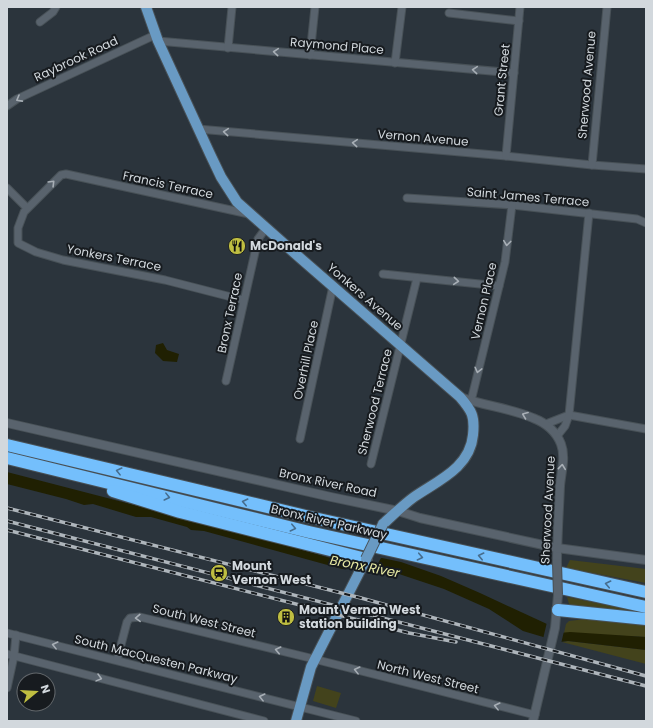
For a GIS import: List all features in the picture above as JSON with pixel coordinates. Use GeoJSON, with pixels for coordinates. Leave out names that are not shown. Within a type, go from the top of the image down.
{"type":"FeatureCollection","features":[{"type":"Feature","properties":{"kind":"highway","name":"Bronx River Parkway"},"geometry":{"type":"LineString","coordinates":[[7,445],[321,520],[646,592]]}},
{"type":"Feature","properties":{"kind":"highway","name":"Bronx River Parkway"},"geometry":{"type":"LineString","coordinates":[[7,458],[322,535],[646,607]]}},
{"type":"Feature","properties":{"kind":"highway"},"geometry":{"type":"LineString","coordinates":[[47,468],[144,502],[366,559]]}},
{"type":"Feature","properties":{"kind":"highway"},"geometry":{"type":"LineString","coordinates":[[558,610],[646,619]]}},
{"type":"Feature","properties":{"kind":"main road","name":"Yonkers Avenue"},"geometry":{"type":"LineString","coordinates":[[146,7],[157,38],[198,129],[221,177],[241,207],[460,396],[471,410],[474,422],[472,444],[463,462],[451,472],[412,498],[383,524],[316,660],[311,667],[296,721]]}},
{"type":"Feature","properties":{"kind":"street"},"geometry":{"type":"LineString","coordinates":[[40,22],[53,12],[56,7]]}},
{"type":"Feature","properties":{"kind":"street"},"geometry":{"type":"LineString","coordinates":[[228,48],[232,7]]}},
{"type":"Feature","properties":{"kind":"street"},"geometry":{"type":"LineString","coordinates":[[310,55],[315,7]]}},
{"type":"Feature","properties":{"kind":"street"},"geometry":{"type":"LineString","coordinates":[[395,63],[402,7]]}},
{"type":"Feature","properties":{"kind":"street","name":"Grant Street"},"geometry":{"type":"LineString","coordinates":[[506,156],[520,7]]}},
{"type":"Feature","properties":{"kind":"street","name":"Sherwood Avenue"},"geometry":{"type":"LineString","coordinates":[[592,165],[607,7]]}},
{"type":"Feature","properties":{"kind":"street"},"geometry":{"type":"LineString","coordinates":[[449,13],[519,21]]}},
{"type":"Feature","properties":{"kind":"street","name":"Raymond Place"},"geometry":{"type":"LineString","coordinates":[[157,38],[228,48],[514,73]]}},
{"type":"Feature","properties":{"kind":"street","name":"Raybrook Road"},"geometry":{"type":"LineString","coordinates":[[7,106],[17,99],[157,38]]}},
{"type":"Feature","properties":{"kind":"street","name":"Vernon Avenue"},"geometry":{"type":"LineString","coordinates":[[198,129],[646,169]]}},
{"type":"Feature","properties":{"kind":"street","name":"Francis Terrace"},"geometry":{"type":"LineString","coordinates":[[27,208],[61,175],[66,174],[249,214]]}},
{"type":"Feature","properties":{"kind":"street"},"geometry":{"type":"LineString","coordinates":[[7,188],[27,208]]}},
{"type":"Feature","properties":{"kind":"street","name":"Saint James Terrace"},"geometry":{"type":"LineString","coordinates":[[407,198],[512,205],[589,213],[637,219],[646,223]]}},
{"type":"Feature","properties":{"kind":"street","name":"Vernon Place"},"geometry":{"type":"LineString","coordinates":[[471,401],[499,286],[512,205]]}},
{"type":"Feature","properties":{"kind":"street","name":"Yonkers Terrace"},"geometry":{"type":"LineString","coordinates":[[27,208],[18,228],[18,243],[36,252],[64,260],[195,287],[243,300]]}},
{"type":"Feature","properties":{"kind":"street"},"geometry":{"type":"LineString","coordinates":[[460,396],[471,401],[520,413],[546,424],[557,436],[565,426],[568,415],[589,213]]}},
{"type":"Feature","properties":{"kind":"street","name":"Bronx Terrace"},"geometry":{"type":"LineString","coordinates":[[226,381],[243,300],[258,239],[266,228]]}},
{"type":"Feature","properties":{"kind":"street"},"geometry":{"type":"LineString","coordinates":[[383,274],[499,286]]}},
{"type":"Feature","properties":{"kind":"street","name":"Sherwood Terrace"},"geometry":{"type":"LineString","coordinates":[[371,464],[417,278]]}},
{"type":"Feature","properties":{"kind":"street","name":"Overhill Place"},"geometry":{"type":"LineString","coordinates":[[300,439],[333,286]]}},
{"type":"Feature","properties":{"kind":"street"},"geometry":{"type":"LineString","coordinates":[[546,424],[568,415],[646,429]]}},
{"type":"Feature","properties":{"kind":"street","name":"Bronx River Road"},"geometry":{"type":"LineString","coordinates":[[7,423],[557,548],[646,560]]}},
{"type":"Feature","properties":{"kind":"street","name":"Sherwood Avenue"},"geometry":{"type":"LineString","coordinates":[[534,718],[558,610],[557,548],[563,456],[562,445],[557,436]]}},
{"type":"Feature","properties":{"kind":"street","name":"South West Street"},"geometry":{"type":"LineString","coordinates":[[117,660],[127,622],[130,618],[140,617],[316,660]]}},
{"type":"Feature","properties":{"kind":"street","name":"South MacQuesten Parkway"},"geometry":{"type":"LineString","coordinates":[[7,633],[356,721]]}},
{"type":"Feature","properties":{"kind":"street"},"geometry":{"type":"LineString","coordinates":[[7,688],[10,655],[16,635]]}},
{"type":"Feature","properties":{"kind":"street"},"geometry":{"type":"LineString","coordinates":[[10,655],[264,721]]}},
{"type":"Feature","properties":{"kind":"street","name":"North West Street"},"geometry":{"type":"LineString","coordinates":[[316,660],[534,718]]}},
{"type":"Feature","properties":{"kind":"shaded area"},"geometry":{"type":"Polygon","coordinates":[[[570,560],[646,569],[646,583],[566,568],[570,560]]]}},
{"type":"Feature","properties":{"kind":"shaded area"},"geometry":{"type":"Polygon","coordinates":[[[567,597],[646,613],[573,607],[569,604],[567,597]]]}},
{"type":"Feature","properties":{"kind":"shaded area"},"geometry":{"type":"Polygon","coordinates":[[[594,618],[646,623],[646,637],[564,633],[566,624],[569,621],[594,618]]]}},
{"type":"Feature","properties":{"kind":"shaded area"},"geometry":{"type":"Polygon","coordinates":[[[568,641],[646,650],[646,664],[562,642],[568,641]]]}},
{"type":"Feature","properties":{"kind":"shaded area"},"geometry":{"type":"Polygon","coordinates":[[[317,686],[341,693],[336,708],[313,701],[317,686]]]}},
{"type":"Feature","properties":{"kind":"water"},"geometry":{"type":"Polygon","coordinates":[[[163,343],[167,350],[179,354],[177,362],[163,361],[155,353],[156,345],[163,343]]]}},
{"type":"Feature","properties":{"kind":"water","name":"Bronx River"},"geometry":{"type":"Polygon","coordinates":[[[7,472],[246,534],[348,563],[382,558],[401,562],[441,576],[480,593],[547,624],[560,633],[570,632],[646,637],[646,650],[568,641],[560,642],[523,631],[489,609],[444,589],[399,574],[342,569],[204,531],[191,530],[187,527],[151,517],[136,517],[93,504],[84,505],[7,484],[7,472]]]}},
{"type":"Feature","properties":{"kind":"pier"},"geometry":{"type":"Polygon","coordinates":[[[382,556],[373,573],[345,571],[350,561],[382,556]]]}},
{"type":"Feature","properties":{"kind":"pier"},"geometry":{"type":"Polygon","coordinates":[[[547,622],[561,631],[564,631],[561,644],[543,639],[547,622]]]}},
{"type":"Feature","properties":{"kind":"railway"},"geometry":{"type":"LineString","coordinates":[[7,508],[361,598],[646,676]]}},
{"type":"Feature","properties":{"kind":"railway"},"geometry":{"type":"LineString","coordinates":[[7,521],[646,686]]}},
{"type":"Feature","properties":{"kind":"railway"},"geometry":{"type":"LineString","coordinates":[[7,530],[409,633],[456,642]]}},
{"type":"Feature","properties":{"kind":"place","name":"McDonald's"},"geometry":{"type":"Point","coordinates":[237,246]}},
{"type":"Feature","properties":{"kind":"place","name":"Mount Vernon West"},"geometry":{"type":"Point","coordinates":[219,573]}},
{"type":"Feature","properties":{"kind":"place","name":"Mount Vernon West station building"},"geometry":{"type":"Point","coordinates":[286,617]}}]}
